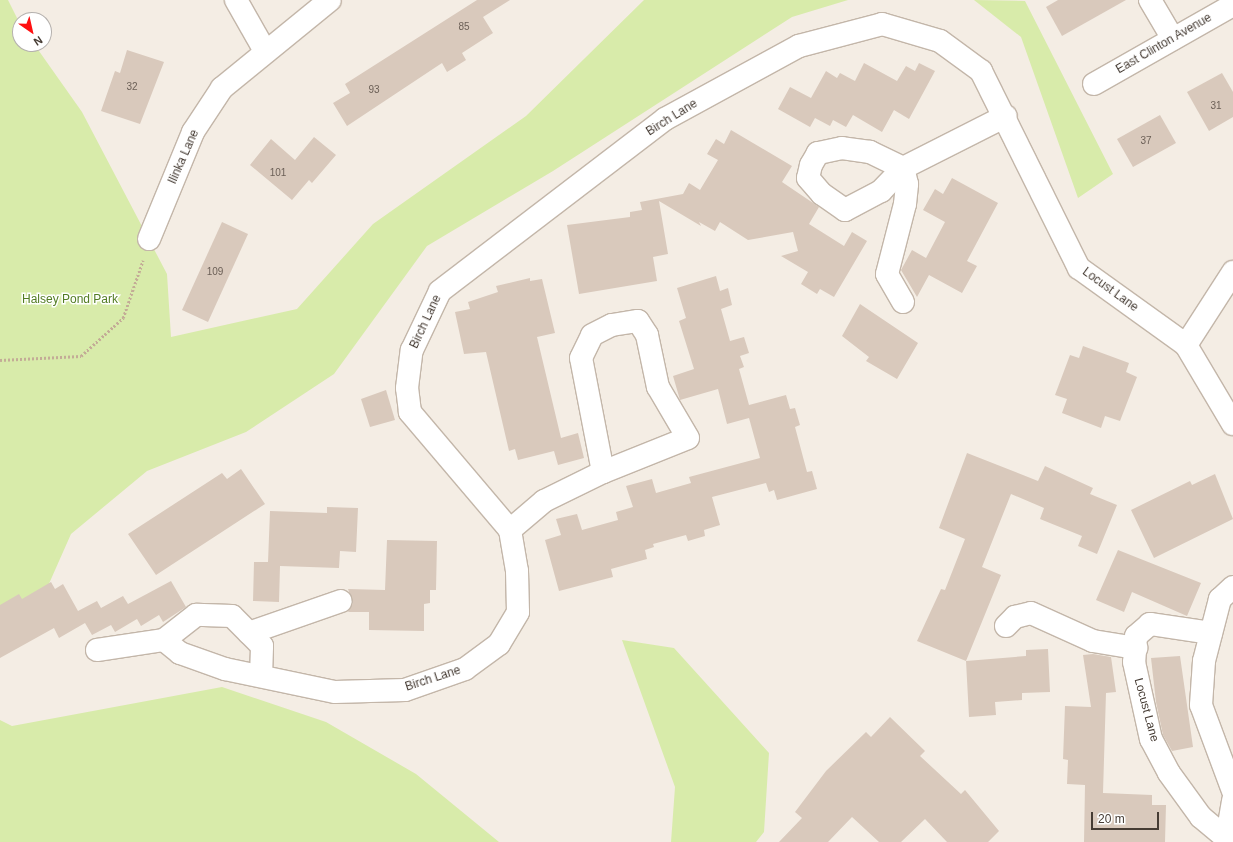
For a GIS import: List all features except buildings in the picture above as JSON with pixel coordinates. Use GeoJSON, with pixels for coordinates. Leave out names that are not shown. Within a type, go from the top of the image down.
{"type":"FeatureCollection","features":[{"type":"Feature","properties":{"kind":"street"},"geometry":{"type":"LineString","coordinates":[[236,0],[265,51]]}},
{"type":"Feature","properties":{"kind":"street","name":"Ilinka Lane"},"geometry":{"type":"LineString","coordinates":[[149,239],[193,132],[222,88],[265,51],[330,0]]}},
{"type":"Feature","properties":{"kind":"street"},"geometry":{"type":"LineString","coordinates":[[1150,0],[1173,39]]}},
{"type":"Feature","properties":{"kind":"street","name":"East Clinton Avenue"},"geometry":{"type":"LineString","coordinates":[[1094,84],[1233,5]]}},
{"type":"Feature","properties":{"kind":"street","name":"Birch Lane"},"geometry":{"type":"LineString","coordinates":[[164,640],[180,653],[261,676],[335,692],[405,690],[465,669],[499,644],[518,612],[517,571],[510,530],[410,412],[407,388],[412,350],[440,291],[665,119],[799,46],[882,24],[940,41],[981,71]]}},
{"type":"Feature","properties":{"kind":"street","name":"Locust Lane"},"geometry":{"type":"LineString","coordinates":[[981,71],[1006,116],[1079,268],[1186,345],[1233,424]]}},
{"type":"Feature","properties":{"kind":"street"},"geometry":{"type":"LineString","coordinates":[[903,302],[887,274],[905,204],[907,184],[903,168],[1006,116]]}},
{"type":"Feature","properties":{"kind":"street"},"geometry":{"type":"LineString","coordinates":[[1186,345],[1233,272]]}},
{"type":"Feature","properties":{"kind":"street"},"geometry":{"type":"LineString","coordinates":[[510,530],[544,501],[603,472],[688,438],[658,387],[647,335],[638,321],[612,325],[592,335],[580,358],[603,472]]}},
{"type":"Feature","properties":{"kind":"street"},"geometry":{"type":"LineString","coordinates":[[1233,587],[1220,599],[1204,661],[1200,704],[1233,791]]}},
{"type":"Feature","properties":{"kind":"street"},"geometry":{"type":"LineString","coordinates":[[248,633],[341,601]]}},
{"type":"Feature","properties":{"kind":"street"},"geometry":{"type":"LineString","coordinates":[[1006,626],[1015,617],[1031,613],[1093,641],[1136,648]]}},
{"type":"Feature","properties":{"kind":"street"},"geometry":{"type":"LineString","coordinates":[[97,650],[164,640],[196,615],[232,616],[262,646],[261,676]]}},
{"type":"Feature","properties":{"kind":"street","name":"Locust Lane"},"geometry":{"type":"LineString","coordinates":[[1211,633],[1150,624],[1136,636],[1134,662],[1151,738],[1169,774],[1201,817],[1227,841]]}},
{"type":"Feature","properties":{"kind":"street","name":"Locust Lane"},"geometry":{"type":"LineString","coordinates":[[1227,841],[1233,801]]}},
{"type":"Feature","properties":{"kind":"path"},"geometry":{"type":"LineString","coordinates":[[0,360],[81,356],[123,318],[135,292],[149,239]]}},
{"type":"Feature","properties":{"kind":"green space","name":"Halsey Pond Park"},"geometry":{"type":"Polygon","coordinates":[[[0,0],[8,0],[14,12],[12,12],[12,52],[40,52],[82,112],[167,274],[171,337],[297,309],[373,224],[526,116],[644,0],[848,0],[792,17],[553,171],[427,246],[334,374],[246,432],[147,471],[71,534],[40,604],[0,618],[0,0]]]}},
{"type":"Feature","properties":{"kind":"green space"},"geometry":{"type":"Polygon","coordinates":[[[974,0],[1025,1],[1113,174],[1078,198],[1021,37],[974,0]]]}},
{"type":"Feature","properties":{"kind":"green space"},"geometry":{"type":"Polygon","coordinates":[[[622,640],[674,648],[769,753],[764,832],[756,842],[671,842],[675,787],[622,640]]]}},
{"type":"Feature","properties":{"kind":"green space"},"geometry":{"type":"Polygon","coordinates":[[[222,687],[326,722],[416,774],[499,842],[0,842],[0,720],[12,726],[222,687]]]}}]}
